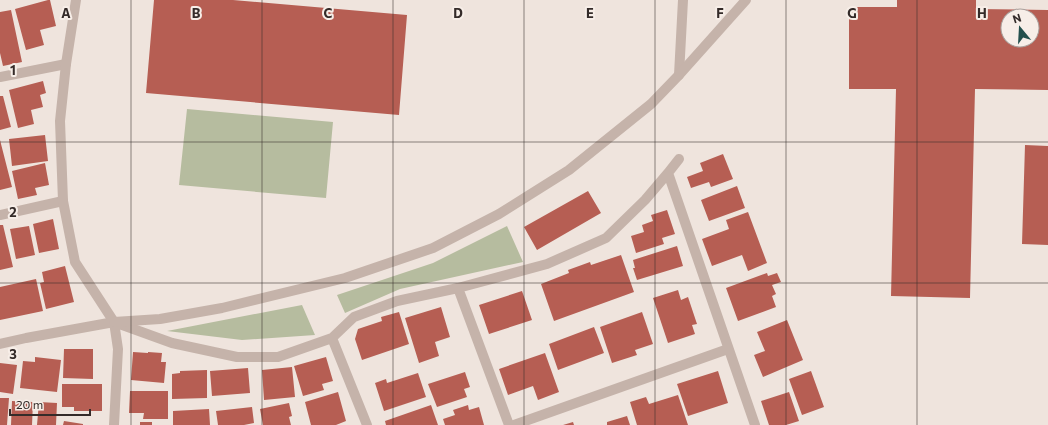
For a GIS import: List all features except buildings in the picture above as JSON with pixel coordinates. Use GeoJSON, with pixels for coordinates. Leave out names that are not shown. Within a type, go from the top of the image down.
{"type":"FeatureCollection","features":[{"type":"Feature","properties":{"kind":"street"},"geometry":{"type":"LineString","coordinates":[[76,0],[66,64],[60,121],[63,201],[75,262],[114,322],[118,349],[114,425]]}},
{"type":"Feature","properties":{"kind":"street"},"geometry":{"type":"LineString","coordinates":[[679,75],[683,0]]}},
{"type":"Feature","properties":{"kind":"street"},"geometry":{"type":"LineString","coordinates":[[0,344],[114,322],[160,319],[222,308],[345,278],[433,248],[499,214],[569,170],[651,104],[746,0]]}},
{"type":"Feature","properties":{"kind":"street"},"geometry":{"type":"LineString","coordinates":[[0,77],[66,64]]}},
{"type":"Feature","properties":{"kind":"street"},"geometry":{"type":"LineString","coordinates":[[114,322],[172,343],[237,357],[278,357],[332,338],[354,317],[397,300],[458,288],[547,264],[606,238],[645,200],[679,159]]}},
{"type":"Feature","properties":{"kind":"street"},"geometry":{"type":"LineString","coordinates":[[668,174],[755,425]]}},
{"type":"Feature","properties":{"kind":"street"},"geometry":{"type":"LineString","coordinates":[[0,215],[63,201]]}},
{"type":"Feature","properties":{"kind":"street"},"geometry":{"type":"LineString","coordinates":[[458,288],[509,425]]}},
{"type":"Feature","properties":{"kind":"street"},"geometry":{"type":"LineString","coordinates":[[332,338],[367,425]]}},
{"type":"Feature","properties":{"kind":"street"},"geometry":{"type":"LineString","coordinates":[[514,425],[728,349]]}},
{"type":"Feature","properties":{"kind":"green space"},"geometry":{"type":"Polygon","coordinates":[[[187,109],[333,122],[326,198],[179,185],[187,109]]]}},
{"type":"Feature","properties":{"kind":"green space"},"geometry":{"type":"Polygon","coordinates":[[[507,226],[523,262],[400,289],[345,313],[337,295],[433,263],[507,226]]]}},
{"type":"Feature","properties":{"kind":"green space"},"geometry":{"type":"Polygon","coordinates":[[[302,305],[315,335],[242,340],[167,331],[302,305]]]}}]}
